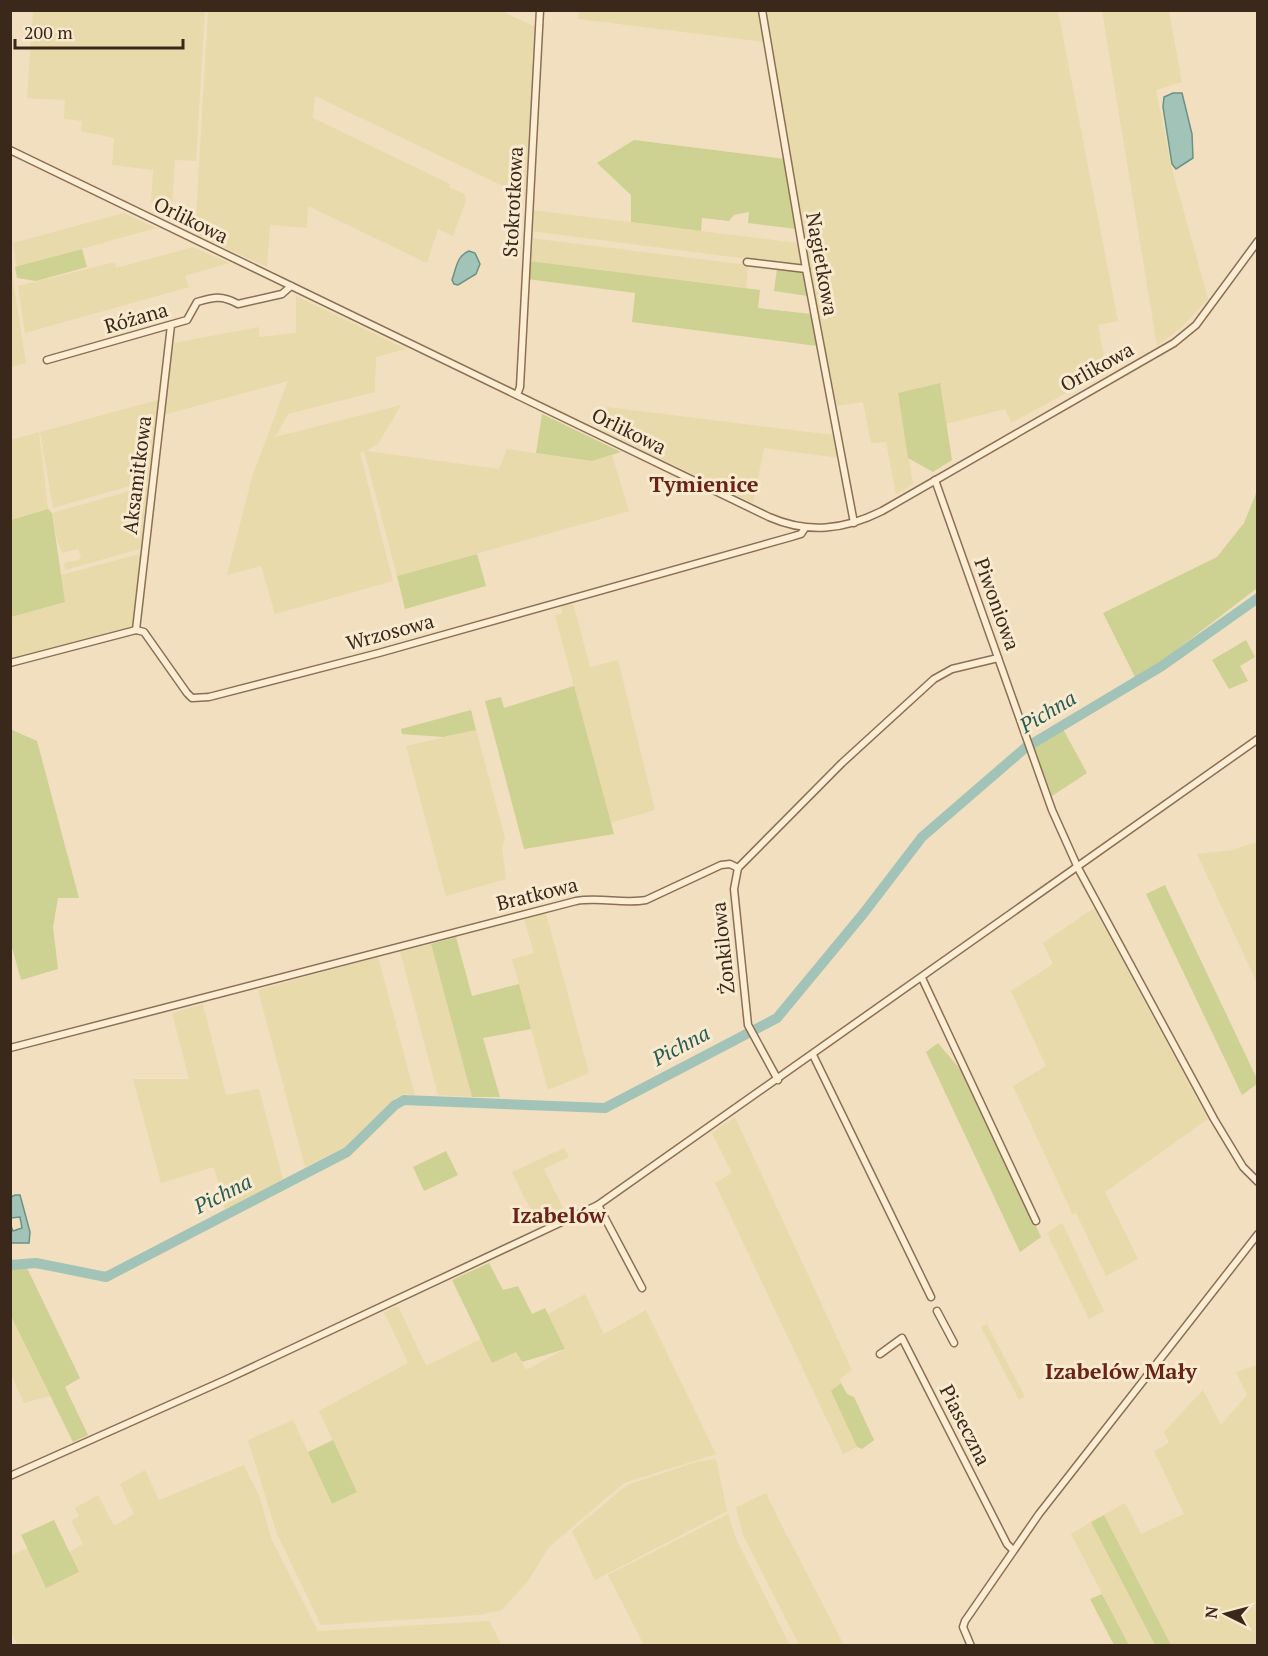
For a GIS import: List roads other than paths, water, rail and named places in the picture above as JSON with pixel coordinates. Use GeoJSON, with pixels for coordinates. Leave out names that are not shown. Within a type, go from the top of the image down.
{"type":"FeatureCollection","features":[{"type":"Feature","properties":{"kind":"street","name":"Stokrotkowa"},"geometry":{"type":"LineString","coordinates":[[517,395],[520,387],[540,10]]}},
{"type":"Feature","properties":{"kind":"street","name":"Nagietkowa"},"geometry":{"type":"LineString","coordinates":[[762,10],[806,269],[854,523]]}},
{"type":"Feature","properties":{"kind":"street","name":"Orlikowa"},"geometry":{"type":"LineString","coordinates":[[10,150],[769,517],[805,528],[822,530],[854,523],[882,511],[1174,343],[1196,325],[1257,241]]}},
{"type":"Feature","properties":{"kind":"street"},"geometry":{"type":"LineString","coordinates":[[747,262],[806,269]]}},
{"type":"Feature","properties":{"kind":"street","name":"Różana"},"geometry":{"type":"LineString","coordinates":[[47,360],[187,320],[197,302],[225,296],[238,304],[282,294],[291,286]]}},
{"type":"Feature","properties":{"kind":"street","name":"Aksamitkowa"},"geometry":{"type":"LineString","coordinates":[[136,630],[171,325]]}},
{"type":"Feature","properties":{"kind":"street","name":"Piwoniowa"},"geometry":{"type":"LineString","coordinates":[[935,480],[1052,810],[1078,868],[1214,1119],[1243,1167],[1257,1182]]}},
{"type":"Feature","properties":{"kind":"street","name":"Wrzosowa"},"geometry":{"type":"LineString","coordinates":[[136,630],[144,632],[187,693],[200,699],[379,652],[791,537],[801,534],[805,528]]}},
{"type":"Feature","properties":{"kind":"street"},"geometry":{"type":"LineString","coordinates":[[10,663],[136,630]]}},
{"type":"Feature","properties":{"kind":"street"},"geometry":{"type":"LineString","coordinates":[[738,868],[842,763],[934,679],[952,669],[998,658]]}},
{"type":"Feature","properties":{"kind":"street"},"geometry":{"type":"LineString","coordinates":[[10,1476],[225,1380],[598,1205],[813,1056],[1257,739]]}},
{"type":"Feature","properties":{"kind":"street","name":"Bratkowa"},"geometry":{"type":"LineString","coordinates":[[10,1048],[576,901],[593,898],[637,902],[646,900],[721,865],[730,864],[738,868]]}},
{"type":"Feature","properties":{"kind":"street","name":"Żonkilowa"},"geometry":{"type":"LineString","coordinates":[[738,868],[734,889],[748,1025],[778,1080]]}},
{"type":"Feature","properties":{"kind":"street"},"geometry":{"type":"LineString","coordinates":[[922,978],[1036,1221]]}},
{"type":"Feature","properties":{"kind":"street"},"geometry":{"type":"LineString","coordinates":[[813,1056],[931,1297]]}},
{"type":"Feature","properties":{"kind":"street"},"geometry":{"type":"LineString","coordinates":[[598,1205],[642,1288]]}},
{"type":"Feature","properties":{"kind":"street"},"geometry":{"type":"LineString","coordinates":[[971,1646],[963,1627],[964,1621],[1013,1550],[1257,1234]]}},
{"type":"Feature","properties":{"kind":"street"},"geometry":{"type":"LineString","coordinates":[[937,1311],[954,1343]]}},
{"type":"Feature","properties":{"kind":"street","name":"Piaseczna"},"geometry":{"type":"LineString","coordinates":[[880,1354],[902,1338],[1007,1544],[1013,1550]]}},
{"type":"Feature","properties":{"kind":"water"},"geometry":{"type":"Polygon","coordinates":[[[1173,93],[1182,93],[1192,134],[1193,158],[1176,169],[1172,164],[1163,107],[1164,97],[1173,93]]]}},
{"type":"Feature","properties":{"kind":"water"},"geometry":{"type":"Polygon","coordinates":[[[469,251],[475,253],[480,264],[476,274],[458,285],[454,284],[452,280],[457,263],[469,251]]]}},
{"type":"Feature","properties":{"kind":"water"},"geometry":{"type":"Polygon","coordinates":[[[20,1195],[30,1232],[29,1243],[11,1243],[11,1226],[13,1231],[22,1228],[20,1217],[11,1218],[11,1197],[20,1195]]]}},
{"type":"Feature","properties":{"kind":"waterway","name":"Pichna"},"geometry":{"type":"LineString","coordinates":[[10,1265],[36,1263],[106,1277],[347,1152],[395,1105],[404,1100],[605,1108],[777,1018],[863,914],[922,837],[1025,748],[1162,666],[1258,598]]}},
{"type":"Feature","properties":{"kind":"district","name":"Tymienice"},"geometry":{"type":"Point","coordinates":[704,484]}},
{"type":"Feature","properties":{"kind":"district","name":"Izabelów"},"geometry":{"type":"Point","coordinates":[559,1215]}},
{"type":"Feature","properties":{"kind":"district","name":"Izabelów Mały"},"geometry":{"type":"Point","coordinates":[1121,1371]}}]}
